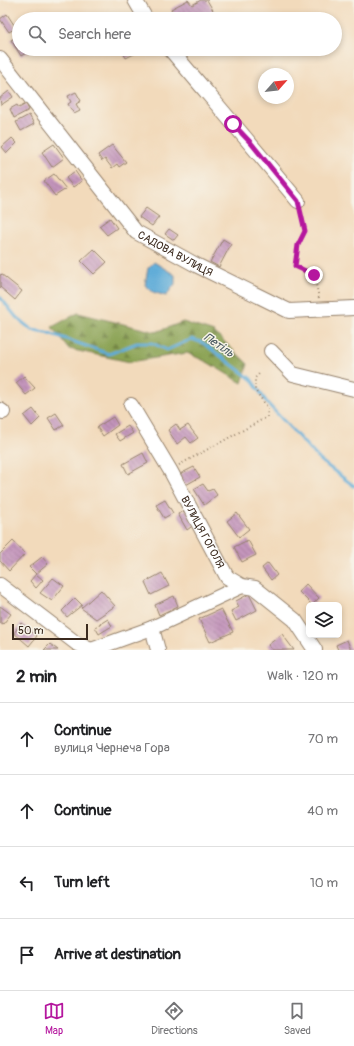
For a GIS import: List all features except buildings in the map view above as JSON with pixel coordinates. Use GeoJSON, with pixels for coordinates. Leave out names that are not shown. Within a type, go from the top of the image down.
{"type":"FeatureCollection","features":[{"type":"Feature","properties":{"kind":"street"},"geometry":{"type":"LineString","coordinates":[[135,0],[142,12]]}},
{"type":"Feature","properties":{"kind":"street"},"geometry":{"type":"LineString","coordinates":[[176,56],[233,124],[251,143],[298,201]]}},
{"type":"Feature","properties":{"kind":"street","name":"САДОВА ВУЛИЦЯ"},"geometry":{"type":"LineString","coordinates":[[0,59],[136,232],[198,266],[289,311],[354,308]]}},
{"type":"Feature","properties":{"kind":"street"},"geometry":{"type":"LineString","coordinates":[[272,351],[293,374],[354,389]]}},
{"type":"Feature","properties":{"kind":"street","name":"ВУЛИЦЯ ГОГОЛЯ"},"geometry":{"type":"LineString","coordinates":[[131,405],[170,470],[227,577],[242,586],[255,588],[295,620],[315,650]]}},
{"type":"Feature","properties":{"kind":"street"},"geometry":{"type":"LineString","coordinates":[[0,585],[76,643],[91,650],[152,628],[242,586]]}},
{"type":"Feature","properties":{"kind":"street"},"geometry":{"type":"LineString","coordinates":[[152,628],[158,650]]}},
{"type":"Feature","properties":{"kind":"path"},"geometry":{"type":"LineString","coordinates":[[298,201],[305,231],[298,245],[295,266],[314,275],[322,310]]}},
{"type":"Feature","properties":{"kind":"path"},"geometry":{"type":"LineString","coordinates":[[170,470],[267,417],[268,408],[254,390],[255,378],[259,374]]}},
{"type":"Feature","properties":{"kind":"green space"},"geometry":{"type":"Polygon","coordinates":[[[78,313],[156,332],[183,322],[214,332],[248,364],[242,383],[207,362],[187,353],[130,362],[69,349],[52,327],[78,313]]]}},
{"type":"Feature","properties":{"kind":"water"},"geometry":{"type":"Polygon","coordinates":[[[154,262],[175,275],[175,284],[166,296],[153,292],[145,285],[148,268],[154,262]]]}},
{"type":"Feature","properties":{"kind":"waterway","name":"Петіль"},"geometry":{"type":"LineString","coordinates":[[0,297],[17,318],[32,330],[46,332],[109,354],[137,343],[152,343],[167,350],[192,339],[203,343],[251,379],[268,404],[321,461],[354,486]]}},
{"type":"Feature","properties":{"kind":"route"},"geometry":{"type":"LineString","coordinates":[[233,124],[251,143],[298,201],[305,231],[298,245],[295,266],[314,275]]}}]}
